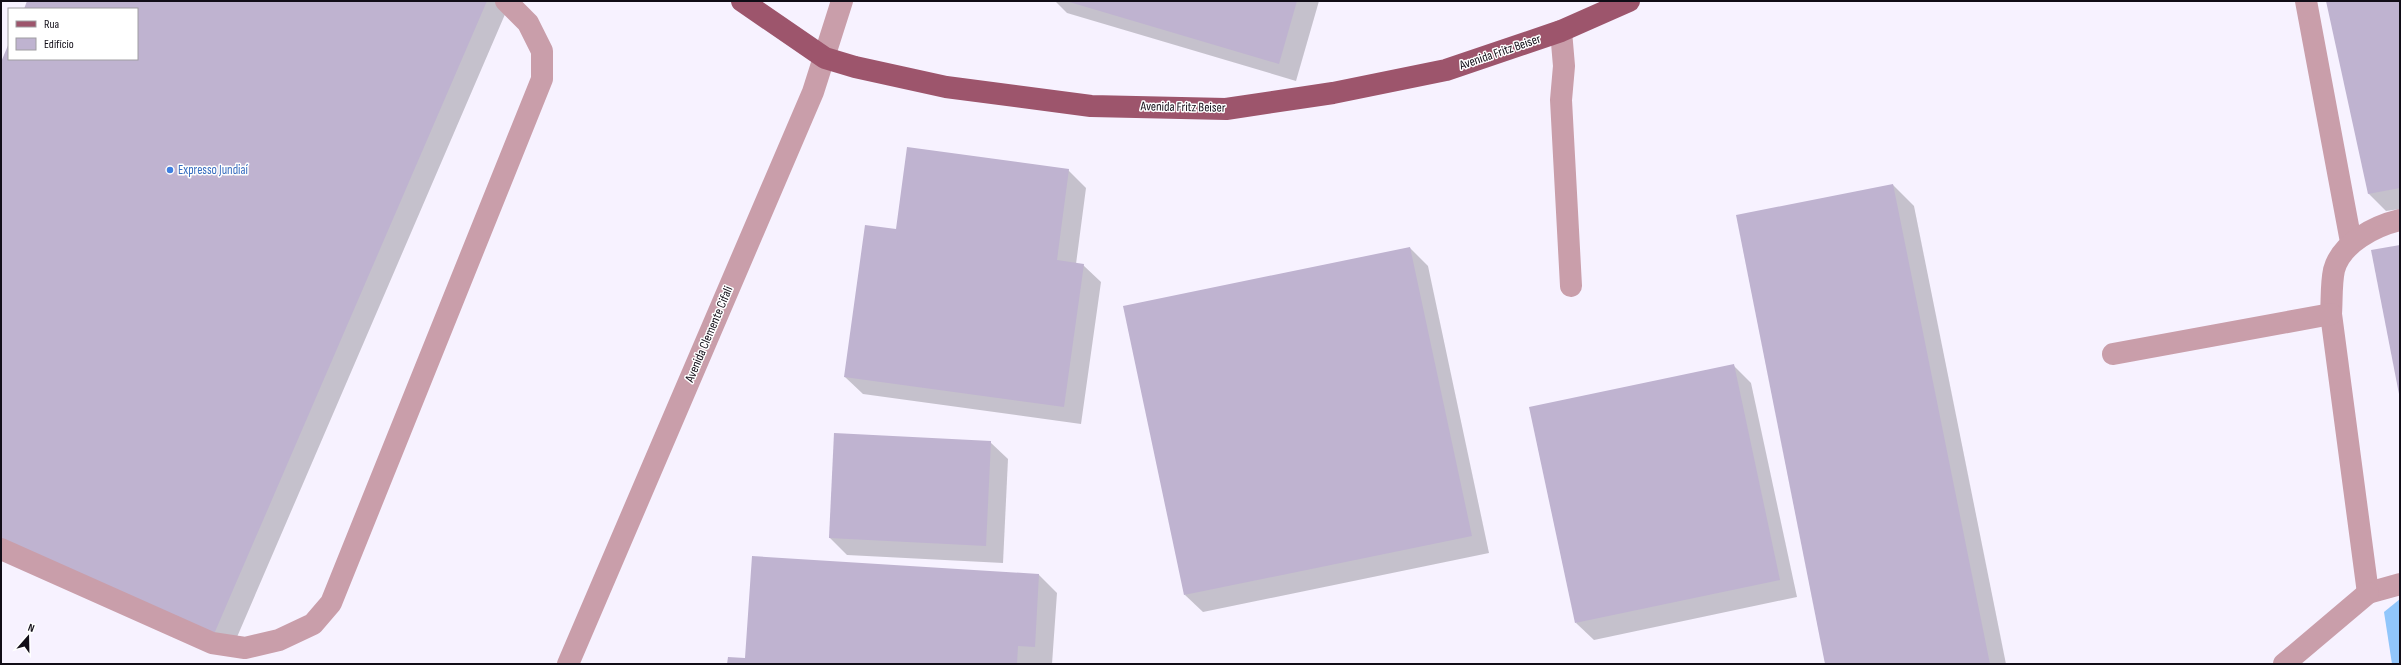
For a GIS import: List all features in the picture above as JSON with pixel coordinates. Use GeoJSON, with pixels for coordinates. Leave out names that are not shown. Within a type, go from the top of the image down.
{"type":"FeatureCollection","features":[{"type":"Feature","properties":{"kind":"main road","name":"Avenida Fritz Beiser"},"geometry":{"type":"LineString","coordinates":[[742,1],[825,58],[855,67],[946,86],[1091,106],[1226,108],[1333,93],[1446,70],[1561,32],[1629,1]]}},
{"type":"Feature","properties":{"kind":"street"},"geometry":{"type":"LineString","coordinates":[[1,549],[212,643],[245,648],[279,640],[313,624],[331,603],[542,79],[542,51],[528,23],[506,1]]}},
{"type":"Feature","properties":{"kind":"street","name":"Avenida Clemente Cifali"},"geometry":{"type":"LineString","coordinates":[[568,664],[810,99],[825,58],[842,1]]}},
{"type":"Feature","properties":{"kind":"street"},"geometry":{"type":"LineString","coordinates":[[2306,1],[2351,242]]}},
{"type":"Feature","properties":{"kind":"street"},"geometry":{"type":"LineString","coordinates":[[1561,32],[1564,66],[1561,100],[1571,286]]}},
{"type":"Feature","properties":{"kind":"street"},"geometry":{"type":"LineString","coordinates":[[2368,593],[2331,314],[2334,269],[2351,242],[2384,224],[2400,220]]}},
{"type":"Feature","properties":{"kind":"street"},"geometry":{"type":"LineString","coordinates":[[2113,354],[2331,314]]}},
{"type":"Feature","properties":{"kind":"street"},"geometry":{"type":"LineString","coordinates":[[2284,664],[2368,593],[2400,584]]}},
{"type":"Feature","properties":{"kind":"water"},"geometry":{"type":"Polygon","coordinates":[[[2400,599],[2400,664],[2392,664],[2384,612],[2400,599]]]}},
{"type":"Feature","properties":{"kind":"building"},"geometry":{"type":"Polygon","coordinates":[[[27,1],[487,1],[214,634],[1,543],[1,62],[8,45],[8,60],[138,60],[138,8],[24,8],[27,1]]]}},
{"type":"Feature","properties":{"kind":"building"},"geometry":{"type":"Polygon","coordinates":[[[1066,1],[1297,1],[1279,64],[1066,1]]]}},
{"type":"Feature","properties":{"kind":"building"},"geometry":{"type":"Polygon","coordinates":[[[2326,1],[2400,1],[2400,188],[2368,194],[2326,1]]]}},
{"type":"Feature","properties":{"kind":"building"},"geometry":{"type":"Polygon","coordinates":[[[907,147],[1069,169],[1057,260],[1084,264],[1064,407],[844,377],[865,225],[896,229],[907,147]]]}},
{"type":"Feature","properties":{"kind":"building"},"geometry":{"type":"Polygon","coordinates":[[[1893,184],[1990,664],[1825,664],[1736,215],[1893,184]]]}},
{"type":"Feature","properties":{"kind":"building"},"geometry":{"type":"Polygon","coordinates":[[[2400,245],[2400,394],[2399,394],[2371,250],[2400,245]]]}},
{"type":"Feature","properties":{"kind":"building"},"geometry":{"type":"Polygon","coordinates":[[[1410,247],[1472,536],[1184,595],[1123,306],[1410,247]]]}},
{"type":"Feature","properties":{"kind":"building"},"geometry":{"type":"Polygon","coordinates":[[[1734,364],[1780,580],[1575,623],[1529,407],[1734,364]]]}},
{"type":"Feature","properties":{"kind":"building"},"geometry":{"type":"Polygon","coordinates":[[[834,433],[991,441],[986,546],[829,538],[834,433]]]}},
{"type":"Feature","properties":{"kind":"building"},"geometry":{"type":"Polygon","coordinates":[[[752,556],[1039,574],[1035,647],[1018,646],[1017,664],[727,664],[728,657],[745,658],[752,556]]]}},
{"type":"Feature","properties":{"kind":"place","name":"Expresso Jundiaí"},"geometry":{"type":"Point","coordinates":[170,170]}}]}
